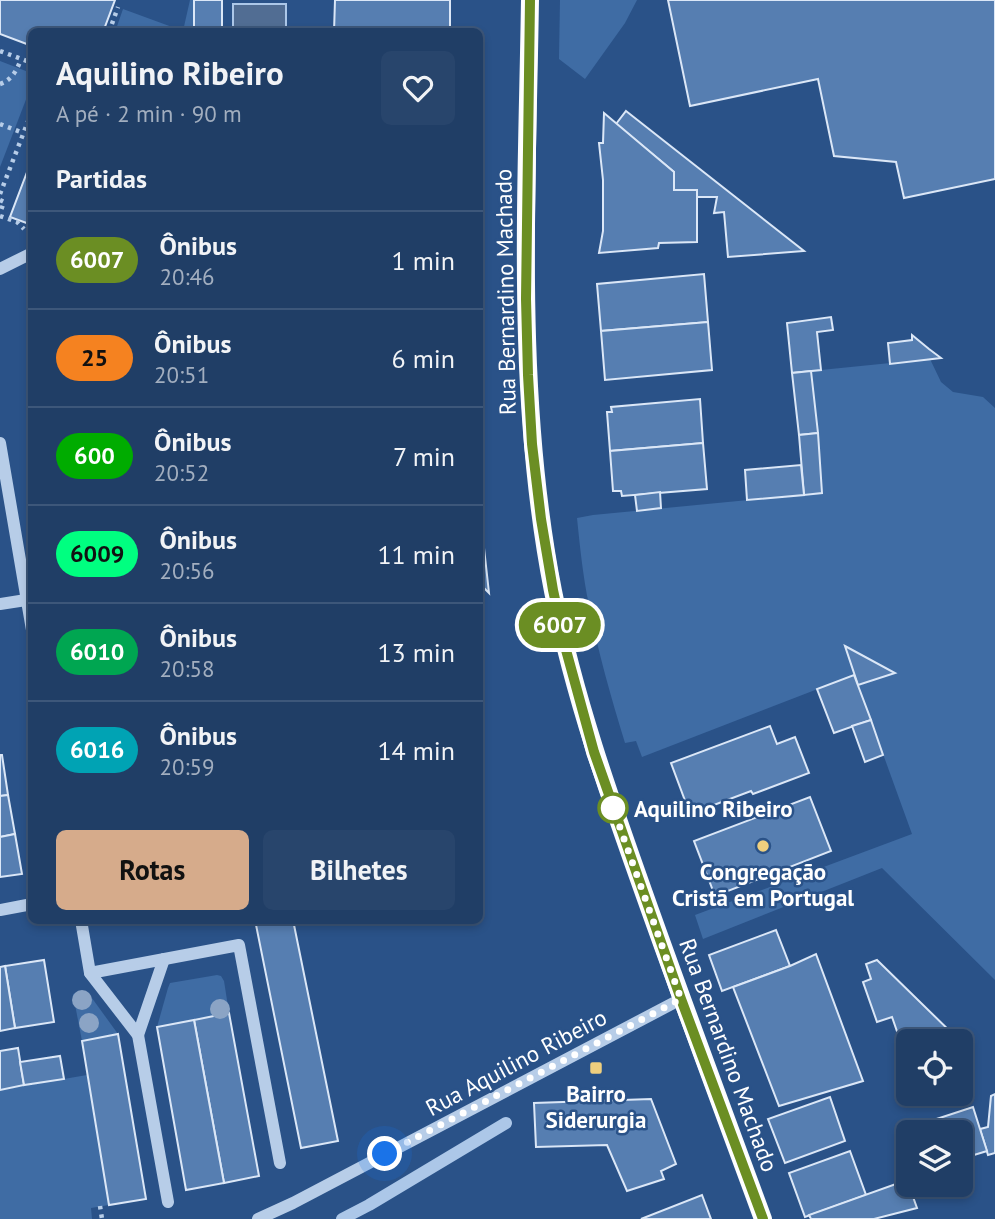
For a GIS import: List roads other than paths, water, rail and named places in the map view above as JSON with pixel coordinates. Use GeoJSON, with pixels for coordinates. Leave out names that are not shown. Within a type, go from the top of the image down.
{"type":"FeatureCollection","features":[{"type":"Feature","properties":{"kind":"main road","name":"Rua Bernardino Machado"},"geometry":{"type":"LineString","coordinates":[[530,0],[526,299],[528,375],[532,444],[555,602],[579,703],[614,809],[763,1219]]}},
{"type":"Feature","properties":{"kind":"street"},"geometry":{"type":"LineString","coordinates":[[0,269],[28,255]]}},
{"type":"Feature","properties":{"kind":"street"},"geometry":{"type":"LineString","coordinates":[[0,443],[28,610]]}},
{"type":"Feature","properties":{"kind":"street"},"geometry":{"type":"LineString","coordinates":[[0,604],[26,600]]}},
{"type":"Feature","properties":{"kind":"street"},"geometry":{"type":"LineString","coordinates":[[0,910],[28,905]]}},
{"type":"Feature","properties":{"kind":"street"},"geometry":{"type":"LineString","coordinates":[[82,924],[90,973],[138,1035],[168,1202]]}},
{"type":"Feature","properties":{"kind":"street"},"geometry":{"type":"LineString","coordinates":[[90,973],[239,945],[280,1163]]}},
{"type":"Feature","properties":{"kind":"street"},"geometry":{"type":"LineString","coordinates":[[138,1035],[164,958]]}},
{"type":"Feature","properties":{"kind":"street","name":"Rua Aquilino Ribeiro"},"geometry":{"type":"LineString","coordinates":[[258,1219],[681,999]]}},
{"type":"Feature","properties":{"kind":"waterway"},"geometry":{"type":"LineString","coordinates":[[342,1219],[506,1123]]}},
{"type":"Feature","properties":{"kind":"place","name":"Aquilino Ribeiro"},"geometry":{"type":"Point","coordinates":[613,808]}},
{"type":"Feature","properties":{"kind":"place","name":"Congregação Cristã em Portugal"},"geometry":{"type":"Point","coordinates":[763,846]}},
{"type":"Feature","properties":{"kind":"place","name":"Bairro Siderurgia"},"geometry":{"type":"Point","coordinates":[596,1068]}}]}
